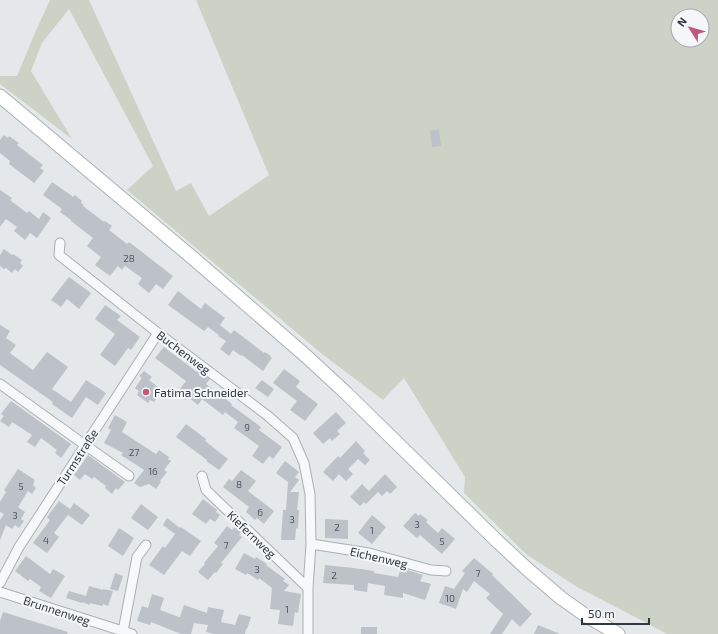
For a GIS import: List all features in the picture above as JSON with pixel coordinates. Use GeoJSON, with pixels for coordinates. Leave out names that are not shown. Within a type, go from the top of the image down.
{"type":"FeatureCollection","features":[{"type":"Feature","properties":{"kind":"main road"},"geometry":{"type":"LineString","coordinates":[[0,96],[194,258],[300,351],[346,393],[526,568],[561,598],[585,615],[618,634]]}},
{"type":"Feature","properties":{"kind":"street","name":"Buchenweg"},"geometry":{"type":"LineString","coordinates":[[60,243],[59,255],[158,334],[268,416],[293,438],[304,463],[310,494],[311,544],[308,588],[308,634]]}},
{"type":"Feature","properties":{"kind":"street","name":"Turmstraße"},"geometry":{"type":"LineString","coordinates":[[0,583],[19,547],[158,334]]}},
{"type":"Feature","properties":{"kind":"street"},"geometry":{"type":"LineString","coordinates":[[0,384],[129,476]]}},
{"type":"Feature","properties":{"kind":"street","name":"Kiefernweg"},"geometry":{"type":"LineString","coordinates":[[202,476],[206,490],[308,588]]}},
{"type":"Feature","properties":{"kind":"street","name":"Eichenweg"},"geometry":{"type":"LineString","coordinates":[[311,544],[369,553],[431,570],[446,571]]}},
{"type":"Feature","properties":{"kind":"street"},"geometry":{"type":"LineString","coordinates":[[117,631],[137,557],[146,545]]}},
{"type":"Feature","properties":{"kind":"street","name":"Brunnenweg"},"geometry":{"type":"LineString","coordinates":[[0,592],[117,631],[132,634]]}},
{"type":"Feature","properties":{"kind":"shaded area"},"geometry":{"type":"Polygon","coordinates":[[[50,0],[89,0],[176,191],[191,183],[209,216],[269,175],[196,0],[718,0],[718,634],[667,634],[579,588],[527,555],[464,493],[465,477],[404,378],[383,400],[322,354],[127,190],[153,166],[69,9],[42,43],[31,71],[72,139],[0,84],[0,76],[17,76],[50,0]]]}},
{"type":"Feature","properties":{"kind":"building"},"geometry":{"type":"Polygon","coordinates":[[[439,129],[441,146],[432,147],[430,131],[439,129]]]}},
{"type":"Feature","properties":{"kind":"building"},"geometry":{"type":"Polygon","coordinates":[[[4,135],[8,138],[9,136],[19,143],[17,145],[43,165],[40,168],[44,171],[34,183],[9,164],[10,161],[0,153],[0,140],[4,135]]]}},
{"type":"Feature","properties":{"kind":"building"},"geometry":{"type":"Polygon","coordinates":[[[52,182],[73,197],[75,195],[82,201],[81,203],[84,205],[83,206],[104,222],[105,221],[112,226],[109,230],[127,244],[129,242],[173,276],[163,289],[156,284],[149,293],[138,284],[142,278],[125,266],[122,270],[118,266],[110,276],[95,265],[101,257],[87,246],[93,238],[60,212],[62,209],[43,195],[52,182]]]}},
{"type":"Feature","properties":{"kind":"building"},"geometry":{"type":"Polygon","coordinates":[[[0,190],[12,198],[10,200],[27,213],[29,211],[39,219],[43,212],[51,218],[37,238],[30,233],[25,240],[14,231],[17,227],[6,219],[0,227],[0,190]]]}},
{"type":"Feature","properties":{"kind":"building"},"geometry":{"type":"Polygon","coordinates":[[[4,249],[22,260],[20,263],[23,266],[18,272],[15,269],[12,273],[6,268],[4,269],[0,266],[0,255],[4,249]]]}},
{"type":"Feature","properties":{"kind":"building"},"geometry":{"type":"Polygon","coordinates":[[[69,277],[91,293],[79,309],[67,299],[61,307],[51,300],[69,277]]]}},
{"type":"Feature","properties":{"kind":"building"},"geometry":{"type":"Polygon","coordinates":[[[178,291],[201,309],[205,303],[225,318],[220,325],[231,334],[234,330],[264,353],[265,352],[271,356],[270,357],[272,358],[263,371],[233,350],[229,356],[220,349],[226,341],[218,336],[219,335],[208,327],[204,331],[168,305],[178,291]]]}},
{"type":"Feature","properties":{"kind":"building"},"geometry":{"type":"Polygon","coordinates":[[[105,305],[121,316],[117,320],[140,337],[131,350],[128,348],[115,366],[100,355],[115,334],[95,319],[105,305]]]}},
{"type":"Feature","properties":{"kind":"building"},"geometry":{"type":"Polygon","coordinates":[[[0,325],[10,331],[6,338],[16,345],[10,353],[33,370],[47,352],[68,367],[52,389],[71,402],[86,380],[106,393],[98,405],[86,397],[72,418],[52,404],[53,402],[0,365],[0,325]]]}},
{"type":"Feature","properties":{"kind":"building"},"geometry":{"type":"Polygon","coordinates":[[[164,347],[197,372],[198,371],[210,379],[206,384],[261,427],[259,430],[282,447],[273,459],[269,456],[263,464],[252,456],[259,446],[234,428],[238,422],[225,412],[223,415],[202,399],[198,405],[188,397],[186,400],[180,396],[182,393],[179,390],[186,381],[155,358],[164,347]]]}},
{"type":"Feature","properties":{"kind":"building"},"geometry":{"type":"Polygon","coordinates":[[[284,369],[300,381],[296,387],[318,404],[305,421],[290,410],[297,401],[273,383],[284,369]]]}},
{"type":"Feature","properties":{"kind":"building"},"geometry":{"type":"Polygon","coordinates":[[[144,371],[152,377],[149,380],[162,390],[154,402],[150,400],[148,403],[137,395],[139,391],[135,388],[142,378],[139,376],[144,371]]]}},
{"type":"Feature","properties":{"kind":"building"},"geometry":{"type":"Polygon","coordinates":[[[262,380],[274,389],[268,397],[255,388],[262,380]]]}},
{"type":"Feature","properties":{"kind":"building"},"geometry":{"type":"Polygon","coordinates":[[[11,401],[71,444],[61,458],[55,453],[57,450],[41,438],[35,447],[27,442],[32,435],[12,422],[9,427],[0,421],[4,416],[1,414],[11,401]]]}},
{"type":"Feature","properties":{"kind":"building"},"geometry":{"type":"Polygon","coordinates":[[[336,412],[346,423],[337,431],[340,434],[332,441],[330,438],[323,444],[313,433],[336,412]]]}},
{"type":"Feature","properties":{"kind":"building"},"geometry":{"type":"Polygon","coordinates":[[[115,415],[127,422],[122,432],[156,454],[159,450],[169,457],[168,459],[171,461],[164,470],[167,472],[156,489],[149,484],[140,487],[134,483],[144,470],[121,455],[123,453],[104,443],[111,430],[108,428],[115,415]]]}},
{"type":"Feature","properties":{"kind":"building"},"geometry":{"type":"Polygon","coordinates":[[[186,424],[206,439],[205,441],[228,459],[219,470],[176,437],[186,424]]]}},
{"type":"Feature","properties":{"kind":"building"},"geometry":{"type":"Polygon","coordinates":[[[356,441],[365,451],[363,453],[370,460],[365,465],[358,459],[348,469],[353,474],[346,481],[339,474],[333,481],[323,472],[338,456],[340,458],[356,441]]]}},
{"type":"Feature","properties":{"kind":"building"},"geometry":{"type":"Polygon","coordinates":[[[88,455],[125,482],[118,490],[116,488],[112,494],[105,488],[106,486],[94,477],[92,479],[85,474],[80,480],[74,475],[88,455]]]}},
{"type":"Feature","properties":{"kind":"building"},"geometry":{"type":"Polygon","coordinates":[[[285,461],[299,472],[295,477],[299,480],[290,492],[299,492],[297,510],[299,510],[298,529],[296,528],[295,540],[281,540],[283,510],[286,510],[288,482],[276,473],[285,461]]]}},
{"type":"Feature","properties":{"kind":"building"},"geometry":{"type":"Polygon","coordinates":[[[18,469],[35,480],[33,485],[36,488],[32,494],[28,491],[18,507],[25,512],[21,519],[24,521],[19,528],[15,525],[12,529],[6,525],[0,540],[0,520],[4,514],[0,512],[0,502],[6,492],[4,490],[18,469]]]}},
{"type":"Feature","properties":{"kind":"building"},"geometry":{"type":"Polygon","coordinates":[[[241,470],[256,481],[248,491],[274,511],[264,524],[257,518],[255,520],[246,512],[249,507],[223,487],[229,479],[232,481],[241,470]]]}},
{"type":"Feature","properties":{"kind":"building"},"geometry":{"type":"Polygon","coordinates":[[[385,474],[397,487],[390,494],[387,491],[382,496],[378,492],[366,504],[364,502],[360,506],[350,497],[362,484],[369,491],[385,474]]]}},
{"type":"Feature","properties":{"kind":"building"},"geometry":{"type":"Polygon","coordinates":[[[203,499],[217,510],[216,512],[220,515],[215,522],[210,519],[206,524],[192,514],[203,499]]]}},
{"type":"Feature","properties":{"kind":"building"},"geometry":{"type":"Polygon","coordinates":[[[59,501],[70,509],[74,503],[90,515],[82,525],[68,515],[54,533],[59,537],[47,553],[33,543],[50,520],[47,517],[59,501]]]}},
{"type":"Feature","properties":{"kind":"building"},"geometry":{"type":"Polygon","coordinates":[[[141,504],[158,517],[148,530],[131,518],[141,504]]]}},
{"type":"Feature","properties":{"kind":"building"},"geometry":{"type":"Polygon","coordinates":[[[415,513],[419,516],[420,514],[428,520],[426,522],[438,533],[442,528],[455,539],[442,554],[420,535],[417,538],[403,526],[415,513]]]}},
{"type":"Feature","properties":{"kind":"building"},"geometry":{"type":"Polygon","coordinates":[[[372,515],[386,527],[372,544],[358,533],[372,515]]]}},
{"type":"Feature","properties":{"kind":"building"},"geometry":{"type":"Polygon","coordinates":[[[167,518],[201,541],[190,556],[182,551],[164,575],[149,565],[163,546],[165,548],[175,534],[163,525],[167,518]]]}},
{"type":"Feature","properties":{"kind":"building"},"geometry":{"type":"Polygon","coordinates":[[[325,519],[348,520],[348,539],[325,538],[325,519]]]}},
{"type":"Feature","properties":{"kind":"building"},"geometry":{"type":"Polygon","coordinates":[[[227,526],[232,530],[235,527],[241,532],[239,535],[242,537],[221,563],[223,564],[216,573],[215,572],[208,580],[198,572],[218,546],[214,543],[227,526]]]}},
{"type":"Feature","properties":{"kind":"building"},"geometry":{"type":"Polygon","coordinates":[[[119,528],[134,538],[123,556],[108,546],[119,528]]]}},
{"type":"Feature","properties":{"kind":"building"},"geometry":{"type":"Polygon","coordinates":[[[244,553],[255,559],[256,557],[285,579],[283,581],[289,585],[284,591],[301,594],[298,613],[295,612],[293,626],[278,624],[280,610],[270,609],[272,588],[259,578],[258,580],[247,573],[246,575],[235,569],[244,553]]]}},
{"type":"Feature","properties":{"kind":"building"},"geometry":{"type":"Polygon","coordinates":[[[26,556],[50,574],[53,569],[65,576],[51,598],[39,591],[41,587],[30,579],[28,581],[15,571],[26,556]]]}},
{"type":"Feature","properties":{"kind":"building"},"geometry":{"type":"Polygon","coordinates":[[[474,558],[493,574],[492,575],[532,614],[520,627],[512,619],[502,634],[490,634],[503,614],[486,598],[490,594],[474,581],[467,592],[463,589],[456,609],[439,603],[445,586],[454,589],[465,573],[462,571],[474,558]]]}},
{"type":"Feature","properties":{"kind":"building"},"geometry":{"type":"Polygon","coordinates":[[[325,565],[374,571],[374,573],[398,577],[401,568],[423,575],[420,581],[431,584],[425,600],[403,593],[403,598],[384,595],[385,586],[368,583],[367,592],[354,590],[354,585],[323,583],[325,565]]]}},
{"type":"Feature","properties":{"kind":"building"},"geometry":{"type":"Polygon","coordinates":[[[115,573],[123,576],[118,591],[110,589],[115,573]]]}},
{"type":"Feature","properties":{"kind":"building"},"geometry":{"type":"Polygon","coordinates":[[[89,586],[113,591],[108,606],[90,603],[90,605],[66,598],[69,591],[86,596],[89,586]]]}},
{"type":"Feature","properties":{"kind":"building"},"geometry":{"type":"Polygon","coordinates":[[[152,594],[164,598],[160,610],[179,617],[184,605],[207,613],[208,607],[224,610],[221,622],[235,625],[239,614],[251,617],[245,634],[214,634],[206,632],[208,625],[194,623],[191,634],[181,634],[151,622],[150,625],[137,621],[142,606],[148,608],[152,594]]]}},
{"type":"Feature","properties":{"kind":"building"},"geometry":{"type":"Polygon","coordinates":[[[3,612],[68,632],[67,634],[0,634],[0,621],[3,612]]]}},
{"type":"Feature","properties":{"kind":"building"},"geometry":{"type":"Polygon","coordinates":[[[538,625],[560,634],[534,634],[538,625]]]}},
{"type":"Feature","properties":{"kind":"building"},"geometry":{"type":"Polygon","coordinates":[[[361,627],[377,627],[377,634],[361,634],[361,627]]]}},
{"type":"Feature","properties":{"kind":"place","name":"Fatima Schneider"},"geometry":{"type":"Point","coordinates":[146,392]}}]}
